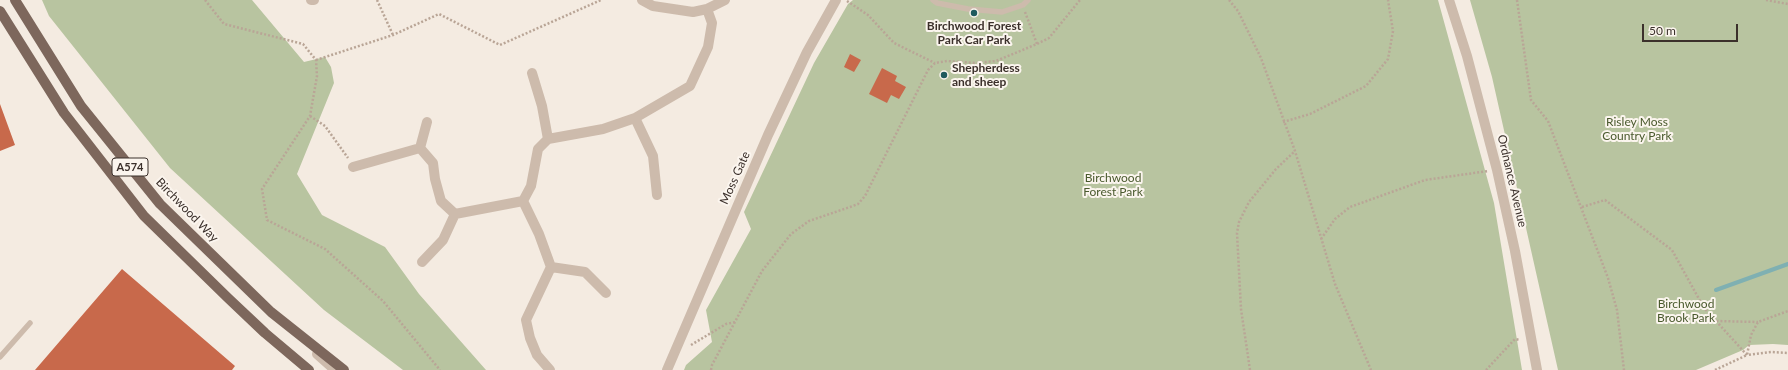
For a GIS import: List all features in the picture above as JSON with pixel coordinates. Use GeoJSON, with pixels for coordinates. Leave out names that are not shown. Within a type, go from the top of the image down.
{"type":"FeatureCollection","features":[{"type":"Feature","properties":{"kind":"main road","name":"Birchwood Way"},"geometry":{"type":"LineString","coordinates":[[15,0],[81,106],[160,204],[271,312],[344,370]]}},
{"type":"Feature","properties":{"kind":"main road","name":"A574"},"geometry":{"type":"LineString","coordinates":[[0,11],[64,113],[144,216],[265,333],[310,370]]}},
{"type":"Feature","properties":{"kind":"street"},"geometry":{"type":"LineString","coordinates":[[642,0],[653,6],[678,11],[693,12],[707,9],[725,0]]}},
{"type":"Feature","properties":{"kind":"street","name":"Moss Gate"},"geometry":{"type":"LineString","coordinates":[[667,370],[688,318],[768,135],[807,52],[836,0]]}},
{"type":"Feature","properties":{"kind":"street","name":"Ordnance Avenue"},"geometry":{"type":"LineString","coordinates":[[1450,0],[1467,56],[1497,170],[1533,342],[1537,370]]}},
{"type":"Feature","properties":{"kind":"street"},"geometry":{"type":"LineString","coordinates":[[523,201],[531,186],[538,149],[548,139],[603,129],[635,118],[690,86],[708,47],[712,22],[707,9]]}},
{"type":"Feature","properties":{"kind":"street"},"geometry":{"type":"LineString","coordinates":[[532,73],[542,106],[548,139]]}},
{"type":"Feature","properties":{"kind":"street"},"geometry":{"type":"LineString","coordinates":[[635,118],[653,156],[657,195]]}},
{"type":"Feature","properties":{"kind":"street"},"geometry":{"type":"LineString","coordinates":[[420,148],[427,122]]}},
{"type":"Feature","properties":{"kind":"street"},"geometry":{"type":"LineString","coordinates":[[354,167],[420,148]]}},
{"type":"Feature","properties":{"kind":"street"},"geometry":{"type":"LineString","coordinates":[[420,148],[433,163],[441,201],[455,214]]}},
{"type":"Feature","properties":{"kind":"street"},"geometry":{"type":"LineString","coordinates":[[455,214],[523,201]]}},
{"type":"Feature","properties":{"kind":"street"},"geometry":{"type":"LineString","coordinates":[[523,201],[539,234],[551,267],[526,320],[530,338],[537,355],[550,370]]}},
{"type":"Feature","properties":{"kind":"street"},"geometry":{"type":"LineString","coordinates":[[422,262],[443,240],[455,214]]}},
{"type":"Feature","properties":{"kind":"street"},"geometry":{"type":"LineString","coordinates":[[551,267],[586,272],[606,293]]}},
{"type":"Feature","properties":{"kind":"street","name":"A574"},"geometry":{"type":"LineString","coordinates":[[271,312],[335,370]]}},
{"type":"Feature","properties":{"kind":"lane"},"geometry":{"type":"LineString","coordinates":[[933,0],[937,3],[968,9],[1002,12],[1023,5],[1028,0]]}},
{"type":"Feature","properties":{"kind":"lane"},"geometry":{"type":"LineString","coordinates":[[0,357],[30,322]]}},
{"type":"Feature","properties":{"kind":"path"},"geometry":{"type":"LineString","coordinates":[[205,0],[224,24],[303,44],[316,60],[317,76],[310,116],[262,189],[267,220],[324,249],[383,301],[440,370]]}},
{"type":"Feature","properties":{"kind":"path"},"geometry":{"type":"LineString","coordinates":[[377,0],[393,35]]}},
{"type":"Feature","properties":{"kind":"path"},"geometry":{"type":"LineString","coordinates":[[316,60],[393,35],[439,14],[500,45],[601,0]]}},
{"type":"Feature","properties":{"kind":"path"},"geometry":{"type":"LineString","coordinates":[[847,1],[868,14],[894,43],[935,63],[947,61],[976,63],[996,61],[1048,38],[1080,0]]}},
{"type":"Feature","properties":{"kind":"path"},"geometry":{"type":"LineString","coordinates":[[1229,0],[1238,10],[1261,58],[1283,122],[1295,151],[1320,239],[1335,284],[1371,370]]}},
{"type":"Feature","properties":{"kind":"path"},"geometry":{"type":"LineString","coordinates":[[1283,122],[1310,114],[1366,86],[1388,59],[1393,31],[1388,0]]}},
{"type":"Feature","properties":{"kind":"path"},"geometry":{"type":"LineString","coordinates":[[1517,0],[1531,100],[1548,121],[1608,278],[1618,310],[1624,370]]}},
{"type":"Feature","properties":{"kind":"path"},"geometry":{"type":"LineString","coordinates":[[1766,0],[1788,4]]}},
{"type":"Feature","properties":{"kind":"path"},"geometry":{"type":"LineString","coordinates":[[1023,5],[1037,44]]}},
{"type":"Feature","properties":{"kind":"path"},"geometry":{"type":"LineString","coordinates":[[711,370],[712,365],[762,271],[791,234],[809,221],[858,204],[865,196],[928,70],[935,63]]}},
{"type":"Feature","properties":{"kind":"path"},"geometry":{"type":"LineString","coordinates":[[310,116],[325,126],[354,167]]}},
{"type":"Feature","properties":{"kind":"path"},"geometry":{"type":"LineString","coordinates":[[1250,370],[1241,309],[1237,233],[1239,222],[1249,202],[1276,169],[1295,151]]}},
{"type":"Feature","properties":{"kind":"path"},"geometry":{"type":"LineString","coordinates":[[1320,239],[1335,219],[1350,207],[1425,180],[1497,170]]}},
{"type":"Feature","properties":{"kind":"path"},"geometry":{"type":"LineString","coordinates":[[1582,207],[1605,200],[1672,250],[1704,308],[1747,355]]}},
{"type":"Feature","properties":{"kind":"path"},"geometry":{"type":"LineString","coordinates":[[1716,321],[1758,322],[1788,311]]}},
{"type":"Feature","properties":{"kind":"path"},"geometry":{"type":"LineString","coordinates":[[687,347],[726,324],[736,322]]}},
{"type":"Feature","properties":{"kind":"path"},"geometry":{"type":"LineString","coordinates":[[1747,355],[1751,335],[1758,322]]}},
{"type":"Feature","properties":{"kind":"path"},"geometry":{"type":"LineString","coordinates":[[1486,370],[1515,339],[1533,342]]}},
{"type":"Feature","properties":{"kind":"path"},"geometry":{"type":"LineString","coordinates":[[1715,370],[1747,355],[1771,352],[1788,353]]}},
{"type":"Feature","properties":{"kind":"green space"},"geometry":{"type":"Polygon","coordinates":[[[42,0],[252,0],[304,62],[325,57],[331,67],[334,83],[297,174],[322,215],[385,247],[419,294],[486,370],[403,370],[324,310],[170,168],[49,16],[42,0]]]}},
{"type":"Feature","properties":{"kind":"green space","name":"Birchwood Forest Park"},"geometry":{"type":"Polygon","coordinates":[[[853,0],[1438,0],[1494,203],[1522,370],[684,370],[686,365],[712,342],[706,310],[751,229],[744,212],[814,63],[848,4],[853,0]]]}},
{"type":"Feature","properties":{"kind":"green space","name":"Risley Moss Country Park"},"geometry":{"type":"Polygon","coordinates":[[[1470,0],[1788,0],[1788,345],[1749,345],[1743,350],[1696,370],[1558,370],[1492,77],[1470,0]]]}},
{"type":"Feature","properties":{"kind":"building"},"geometry":{"type":"Polygon","coordinates":[[[850,54],[861,60],[854,72],[844,67],[850,54]]]}},
{"type":"Feature","properties":{"kind":"building"},"geometry":{"type":"Polygon","coordinates":[[[882,68],[897,76],[895,81],[906,87],[899,99],[891,95],[887,103],[869,94],[882,68]]]}},
{"type":"Feature","properties":{"kind":"building"},"geometry":{"type":"Polygon","coordinates":[[[0,104],[15,145],[0,151],[0,104]]]}},
{"type":"Feature","properties":{"kind":"building"},"geometry":{"type":"Polygon","coordinates":[[[122,269],[235,366],[232,370],[35,370],[122,269]]]}},
{"type":"Feature","properties":{"kind":"waterway"},"geometry":{"type":"LineString","coordinates":[[1716,290],[1788,264]]}},
{"type":"Feature","properties":{"kind":"place","name":"Birchwood Forest Park Car Park"},"geometry":{"type":"Point","coordinates":[974,13]}},
{"type":"Feature","properties":{"kind":"place","name":"Shepherdess and sheep"},"geometry":{"type":"Point","coordinates":[944,75]}},
{"type":"Feature","properties":{"kind":"park label","name":"Birchwood Brook Park"},"geometry":{"type":"Point","coordinates":[1686,311]}}]}
